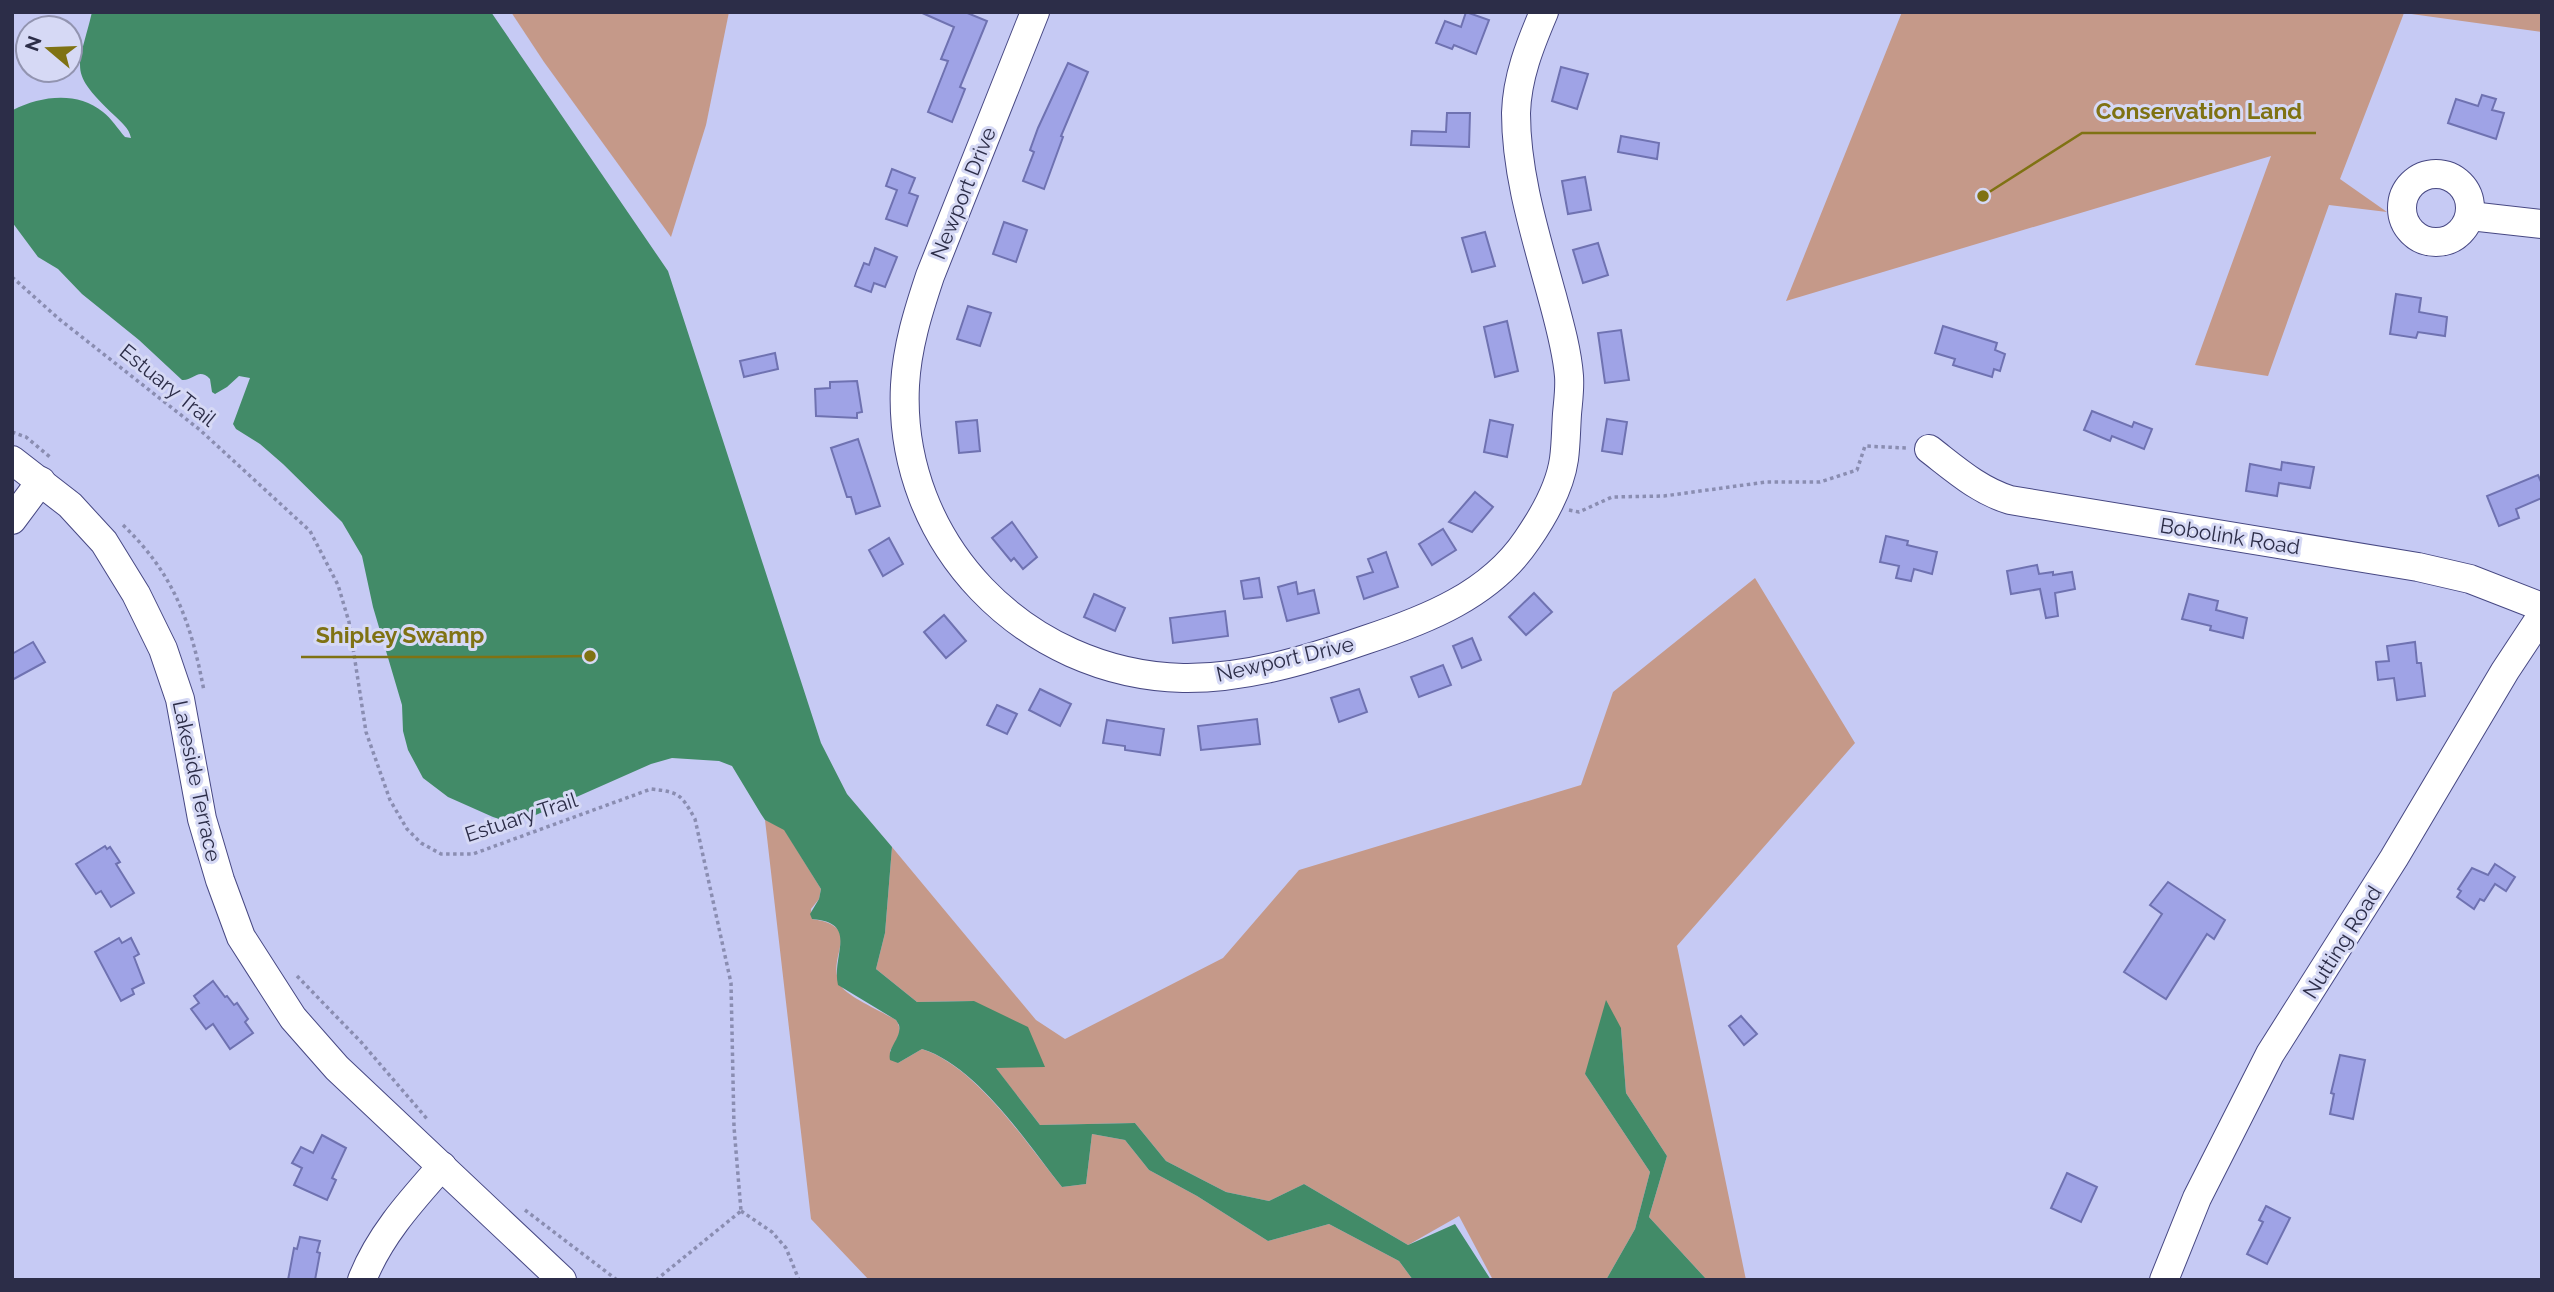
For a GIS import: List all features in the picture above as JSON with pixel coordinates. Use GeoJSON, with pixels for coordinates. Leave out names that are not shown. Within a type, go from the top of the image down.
{"type":"FeatureCollection","features":[{"type":"Feature","properties":{"kind":"street","name":"Newport Drive"},"geometry":{"type":"LineString","coordinates":[[1035,12],[930,276],[908,352],[906,427],[912,466],[941,538],[965,571],[994,602],[1042,638],[1086,658],[1116,667],[1178,678],[1235,674],[1342,648],[1402,628],[1442,610],[1473,593],[1502,572],[1526,542],[1547,507],[1564,462],[1569,377],[1560,327],[1518,152],[1516,111],[1527,53],[1544,12]]}},
{"type":"Feature","properties":{"kind":"street"},"geometry":{"type":"LineString","coordinates":[[2470,216],[2542,224]]}},
{"type":"Feature","properties":{"kind":"street","name":"Bobolink Road"},"geometry":{"type":"LineString","coordinates":[[1929,449],[1975,485],[1993,495],[2010,500],[2417,567],[2470,579],[2542,607]]}},
{"type":"Feature","properties":{"kind":"street","name":"Lakeside Terrace"},"geometry":{"type":"LineString","coordinates":[[12,460],[47,470],[70,505],[104,542],[136,594],[163,649],[180,699],[202,818],[220,880],[241,937],[293,1018],[337,1068],[562,1280]]}},
{"type":"Feature","properties":{"kind":"street"},"geometry":{"type":"LineString","coordinates":[[12,520],[47,470]]}},
{"type":"Feature","properties":{"kind":"street","name":"Nutting Road"},"geometry":{"type":"LineString","coordinates":[[2164,1280],[2197,1198],[2270,1054],[2395,858],[2505,671],[2542,615]]}},
{"type":"Feature","properties":{"kind":"street"},"geometry":{"type":"LineString","coordinates":[[362,1280],[372,1258],[397,1220],[442,1166]]}},
{"type":"Feature","properties":{"kind":"path","name":"Estuary Trail"},"geometry":{"type":"LineString","coordinates":[[12,277],[59,319],[200,430],[310,531],[338,585],[349,622],[366,732],[390,800],[407,830],[421,843],[441,854],[473,854],[650,789],[675,792],[683,797],[695,819],[731,983],[734,1127],[741,1211]]}},
{"type":"Feature","properties":{"kind":"path"},"geometry":{"type":"LineString","coordinates":[[12,432],[26,437],[47,470]]}},
{"type":"Feature","properties":{"kind":"path"},"geometry":{"type":"LineString","coordinates":[[1547,507],[1579,512],[1612,497],[1664,496],[1766,482],[1820,482],[1857,470],[1865,446],[1929,449]]}},
{"type":"Feature","properties":{"kind":"path"},"geometry":{"type":"LineString","coordinates":[[118,520],[146,548],[169,582],[189,627],[205,697]]}},
{"type":"Feature","properties":{"kind":"path"},"geometry":{"type":"LineString","coordinates":[[295,974],[425,1113],[430,1124]]}},
{"type":"Feature","properties":{"kind":"path"},"geometry":{"type":"LineString","coordinates":[[519,1206],[617,1280]]}},
{"type":"Feature","properties":{"kind":"path"},"geometry":{"type":"LineString","coordinates":[[656,1280],[741,1211],[772,1232],[786,1248],[799,1280]]}},
{"type":"Feature","properties":{"kind":"shaded area"},"geometry":{"type":"Polygon","coordinates":[[[92,12],[491,12],[668,271],[821,743],[847,794],[892,847],[885,933],[876,969],[917,1002],[974,1001],[1028,1027],[1045,1067],[996,1068],[1040,1125],[1135,1123],[1166,1161],[1226,1192],[1269,1201],[1304,1184],[1408,1245],[1455,1224],[1491,1280],[1413,1280],[1399,1261],[1329,1224],[1268,1241],[1197,1196],[1149,1170],[1125,1140],[1092,1134],[1086,1184],[1062,1187],[1000,1108],[962,1072],[942,1058],[922,1049],[898,1063],[890,1060],[899,1025],[896,1020],[838,985],[839,934],[835,927],[812,919],[810,914],[819,899],[821,889],[784,830],[765,820],[732,766],[719,761],[672,758],[651,764],[529,818],[502,820],[448,797],[423,778],[408,750],[403,731],[402,705],[373,607],[362,556],[342,522],[283,464],[233,424],[250,378],[239,376],[215,394],[212,392],[210,379],[202,374],[182,380],[139,340],[82,294],[58,269],[38,257],[12,222],[13,110],[35,101],[70,98],[93,105],[112,120],[125,137],[131,138],[125,126],[89,89],[84,80],[84,43],[92,12]]]}},
{"type":"Feature","properties":{"kind":"shaded area"},"geometry":{"type":"Polygon","coordinates":[[[511,12],[729,12],[706,125],[671,237],[544,62],[511,12]]]}},
{"type":"Feature","properties":{"kind":"shaded area"},"geometry":{"type":"Polygon","coordinates":[[[1902,12],[2542,12],[2542,32],[2404,13],[2340,179],[2387,212],[2329,205],[2268,376],[2195,365],[2271,156],[1786,301],[1902,12]]]}},
{"type":"Feature","properties":{"kind":"shaded area"},"geometry":{"type":"Polygon","coordinates":[[[1755,578],[1855,743],[1677,946],[1746,1280],[1707,1280],[1649,1217],[1667,1156],[1626,1093],[1621,1028],[1585,1074],[1650,1172],[1635,1229],[1606,1280],[1493,1280],[1459,1216],[1408,1245],[1304,1184],[1269,1201],[1226,1192],[1166,1161],[1135,1123],[1040,1125],[995,1067],[974,1001],[917,1002],[876,969],[885,933],[892,847],[1036,1020],[1065,1039],[1223,958],[1299,870],[1581,785],[1613,692],[1755,578]]]}},
{"type":"Feature","properties":{"kind":"shaded area"},"geometry":{"type":"Polygon","coordinates":[[[765,820],[784,829],[821,889],[819,899],[811,909],[812,919],[828,923],[837,929],[841,936],[837,975],[841,986],[858,999],[896,1020],[898,1036],[890,1051],[898,1063],[922,1049],[942,1058],[962,1072],[999,1108],[1062,1187],[1086,1184],[1092,1134],[1125,1140],[1149,1170],[1197,1196],[1268,1241],[1329,1224],[1399,1261],[1413,1280],[869,1280],[811,1219],[765,820]]]}},
{"type":"Feature","properties":{"kind":"shaded area"},"geometry":{"type":"Polygon","coordinates":[[[1606,1000],[1621,1028],[1626,1093],[1667,1156],[1649,1217],[1707,1280],[1606,1280],[1635,1229],[1650,1172],[1585,1074],[1606,1000]]]}},
{"type":"Feature","properties":{"kind":"building"},"geometry":{"type":"Polygon","coordinates":[[[920,12],[965,12],[987,21],[960,87],[965,89],[952,122],[928,112],[948,61],[941,59],[954,27],[920,12]]]}},
{"type":"Feature","properties":{"kind":"building"},"geometry":{"type":"Polygon","coordinates":[[[1466,12],[1489,20],[1476,54],[1454,45],[1452,49],[1436,43],[1445,21],[1461,27],[1466,12]]]}},
{"type":"Feature","properties":{"kind":"building"},"geometry":{"type":"Polygon","coordinates":[[[1068,63],[1088,72],[1061,136],[1063,137],[1044,189],[1023,181],[1034,152],[1030,150],[1038,128],[1068,63]]]}},
{"type":"Feature","properties":{"kind":"building"},"geometry":{"type":"Polygon","coordinates":[[[1561,67],[1588,74],[1577,109],[1552,101],[1561,67]]]}},
{"type":"Feature","properties":{"kind":"building"},"geometry":{"type":"Polygon","coordinates":[[[2482,95],[2496,99],[2492,110],[2504,113],[2496,139],[2448,123],[2456,99],[2478,106],[2482,95]]]}},
{"type":"Feature","properties":{"kind":"building"},"geometry":{"type":"Polygon","coordinates":[[[1447,113],[1470,113],[1469,147],[1411,145],[1412,131],[1446,132],[1447,113]]]}},
{"type":"Feature","properties":{"kind":"building"},"geometry":{"type":"Polygon","coordinates":[[[1621,136],[1659,143],[1657,159],[1618,152],[1621,136]]]}},
{"type":"Feature","properties":{"kind":"building"},"geometry":{"type":"Polygon","coordinates":[[[892,169],[915,178],[909,193],[918,196],[907,226],[886,219],[897,190],[886,186],[892,169]]]}},
{"type":"Feature","properties":{"kind":"building"},"geometry":{"type":"Polygon","coordinates":[[[1585,177],[1591,210],[1568,214],[1562,181],[1585,177]]]}},
{"type":"Feature","properties":{"kind":"building"},"geometry":{"type":"Polygon","coordinates":[[[1004,222],[1027,230],[1016,262],[993,254],[1004,222]]]}},
{"type":"Feature","properties":{"kind":"building"},"geometry":{"type":"Polygon","coordinates":[[[1485,232],[1495,266],[1472,272],[1462,238],[1485,232]]]}},
{"type":"Feature","properties":{"kind":"building"},"geometry":{"type":"Polygon","coordinates":[[[1598,243],[1608,275],[1583,283],[1573,250],[1598,243]]]}},
{"type":"Feature","properties":{"kind":"building"},"geometry":{"type":"Polygon","coordinates":[[[875,248],[897,257],[885,287],[874,283],[871,292],[855,286],[864,263],[869,265],[875,248]]]}},
{"type":"Feature","properties":{"kind":"building"},"geometry":{"type":"Polygon","coordinates":[[[2396,294],[2421,298],[2419,312],[2447,317],[2445,336],[2418,332],[2416,338],[2390,334],[2396,294]]]}},
{"type":"Feature","properties":{"kind":"building"},"geometry":{"type":"Polygon","coordinates":[[[968,306],[991,313],[980,346],[957,339],[968,306]]]}},
{"type":"Feature","properties":{"kind":"building"},"geometry":{"type":"Polygon","coordinates":[[[1507,321],[1518,371],[1495,377],[1484,327],[1507,321]]]}},
{"type":"Feature","properties":{"kind":"building"},"geometry":{"type":"Polygon","coordinates":[[[1943,326],[1997,343],[1995,350],[2005,354],[2000,371],[1994,369],[1992,377],[1953,365],[1955,359],[1935,353],[1943,326]]]}},
{"type":"Feature","properties":{"kind":"building"},"geometry":{"type":"Polygon","coordinates":[[[1621,330],[1629,380],[1605,383],[1598,333],[1621,330]]]}},
{"type":"Feature","properties":{"kind":"building"},"geometry":{"type":"Polygon","coordinates":[[[775,353],[778,369],[744,377],[740,361],[775,353]]]}},
{"type":"Feature","properties":{"kind":"building"},"geometry":{"type":"Polygon","coordinates":[[[857,381],[862,412],[857,413],[857,418],[816,416],[815,389],[830,388],[830,382],[857,381]]]}},
{"type":"Feature","properties":{"kind":"building"},"geometry":{"type":"Polygon","coordinates":[[[2092,411],[2132,427],[2134,422],[2152,429],[2144,449],[2112,436],[2110,441],[2084,430],[2092,411]]]}},
{"type":"Feature","properties":{"kind":"building"},"geometry":{"type":"Polygon","coordinates":[[[1607,419],[1627,422],[1622,454],[1602,451],[1607,419]]]}},
{"type":"Feature","properties":{"kind":"building"},"geometry":{"type":"Polygon","coordinates":[[[977,420],[980,451],[959,453],[956,422],[977,420]]]}},
{"type":"Feature","properties":{"kind":"building"},"geometry":{"type":"Polygon","coordinates":[[[1490,420],[1513,425],[1507,457],[1484,452],[1490,420]]]}},
{"type":"Feature","properties":{"kind":"building"},"geometry":{"type":"Polygon","coordinates":[[[858,439],[880,506],[856,514],[851,497],[847,497],[831,448],[858,439]]]}},
{"type":"Feature","properties":{"kind":"building"},"geometry":{"type":"Polygon","coordinates":[[[2282,462],[2314,467],[2310,488],[2279,483],[2277,496],[2246,491],[2250,464],[2281,470],[2282,462]]]}},
{"type":"Feature","properties":{"kind":"building"},"geometry":{"type":"Polygon","coordinates":[[[2538,475],[2542,484],[2542,498],[2516,509],[2519,518],[2499,526],[2487,496],[2538,475]]]}},
{"type":"Feature","properties":{"kind":"building"},"geometry":{"type":"Polygon","coordinates":[[[1475,492],[1493,507],[1472,532],[1449,522],[1475,492]]]}},
{"type":"Feature","properties":{"kind":"building"},"geometry":{"type":"Polygon","coordinates":[[[1012,522],[1037,557],[1023,569],[1014,558],[1011,561],[992,538],[1012,522]]]}},
{"type":"Feature","properties":{"kind":"building"},"geometry":{"type":"Polygon","coordinates":[[[1443,529],[1456,550],[1432,565],[1419,544],[1443,529]]]}},
{"type":"Feature","properties":{"kind":"building"},"geometry":{"type":"Polygon","coordinates":[[[1886,536],[1908,541],[1907,545],[1937,552],[1932,574],[1914,569],[1911,581],[1896,578],[1899,566],[1880,562],[1886,536]]]}},
{"type":"Feature","properties":{"kind":"building"},"geometry":{"type":"Polygon","coordinates":[[[889,538],[903,564],[883,576],[869,550],[889,538]]]}},
{"type":"Feature","properties":{"kind":"building"},"geometry":{"type":"Polygon","coordinates":[[[1386,552],[1398,587],[1364,599],[1357,577],[1373,572],[1368,559],[1386,552]]]}},
{"type":"Feature","properties":{"kind":"building"},"geometry":{"type":"Polygon","coordinates":[[[2037,565],[2039,574],[2072,572],[2075,589],[2055,593],[2058,616],[2046,618],[2040,589],[2011,594],[2007,571],[2037,565]]]}},
{"type":"Feature","properties":{"kind":"building"},"geometry":{"type":"Polygon","coordinates":[[[1259,578],[1262,597],[1244,599],[1241,581],[1259,578]]]}},
{"type":"Feature","properties":{"kind":"building"},"geometry":{"type":"Polygon","coordinates":[[[1296,582],[1298,594],[1314,590],[1319,613],[1287,621],[1278,587],[1296,582]]]}},
{"type":"Feature","properties":{"kind":"building"},"geometry":{"type":"Polygon","coordinates":[[[1534,593],[1552,612],[1526,635],[1509,617],[1534,593]]]}},
{"type":"Feature","properties":{"kind":"building"},"geometry":{"type":"Polygon","coordinates":[[[1094,594],[1125,608],[1115,631],[1084,617],[1094,594]]]}},
{"type":"Feature","properties":{"kind":"building"},"geometry":{"type":"Polygon","coordinates":[[[2189,594],[2218,601],[2216,610],[2247,618],[2243,638],[2210,630],[2211,626],[2182,619],[2189,594]]]}},
{"type":"Feature","properties":{"kind":"building"},"geometry":{"type":"Polygon","coordinates":[[[1225,611],[1228,636],[1173,643],[1170,618],[1225,611]]]}},
{"type":"Feature","properties":{"kind":"building"},"geometry":{"type":"Polygon","coordinates":[[[944,615],[966,641],[946,658],[924,632],[944,615]]]}},
{"type":"Feature","properties":{"kind":"building"},"geometry":{"type":"Polygon","coordinates":[[[1472,638],[1481,660],[1462,668],[1453,646],[1472,638]]]}},
{"type":"Feature","properties":{"kind":"building"},"geometry":{"type":"Polygon","coordinates":[[[33,642],[45,662],[12,680],[12,654],[33,642]]]}},
{"type":"Feature","properties":{"kind":"building"},"geometry":{"type":"Polygon","coordinates":[[[2415,642],[2425,696],[2397,700],[2394,678],[2378,680],[2376,662],[2389,661],[2387,646],[2415,642]]]}},
{"type":"Feature","properties":{"kind":"building"},"geometry":{"type":"Polygon","coordinates":[[[1443,665],[1451,685],[1419,697],[1411,677],[1443,665]]]}},
{"type":"Feature","properties":{"kind":"building"},"geometry":{"type":"Polygon","coordinates":[[[1040,689],[1071,704],[1060,726],[1029,710],[1040,689]]]}},
{"type":"Feature","properties":{"kind":"building"},"geometry":{"type":"Polygon","coordinates":[[[1359,689],[1367,712],[1339,722],[1331,698],[1359,689]]]}},
{"type":"Feature","properties":{"kind":"building"},"geometry":{"type":"Polygon","coordinates":[[[997,705],[1017,714],[1007,734],[987,725],[997,705]]]}},
{"type":"Feature","properties":{"kind":"building"},"geometry":{"type":"Polygon","coordinates":[[[1257,719],[1260,744],[1201,750],[1198,726],[1257,719]]]}},
{"type":"Feature","properties":{"kind":"building"},"geometry":{"type":"Polygon","coordinates":[[[1107,720],[1164,729],[1160,755],[1125,750],[1125,746],[1103,743],[1107,720]]]}},
{"type":"Feature","properties":{"kind":"building"},"geometry":{"type":"Polygon","coordinates":[[[105,846],[107,849],[110,847],[120,862],[116,864],[134,893],[111,907],[101,891],[96,894],[76,864],[105,846]]]}},
{"type":"Feature","properties":{"kind":"building"},"geometry":{"type":"Polygon","coordinates":[[[2495,864],[2515,877],[2506,891],[2495,884],[2484,901],[2480,899],[2474,909],[2457,897],[2461,891],[2458,889],[2472,868],[2488,875],[2495,864]]]}},
{"type":"Feature","properties":{"kind":"building"},"geometry":{"type":"Polygon","coordinates":[[[2168,882],[2225,920],[2214,939],[2207,934],[2166,999],[2124,972],[2162,914],[2150,905],[2168,882]]]}},
{"type":"Feature","properties":{"kind":"building"},"geometry":{"type":"Polygon","coordinates":[[[119,938],[122,943],[131,938],[139,954],[134,957],[144,983],[132,989],[134,994],[121,1001],[95,952],[119,938]]]}},
{"type":"Feature","properties":{"kind":"building"},"geometry":{"type":"Polygon","coordinates":[[[213,981],[225,997],[234,1005],[237,1003],[248,1019],[245,1022],[253,1033],[230,1049],[213,1024],[206,1029],[191,1009],[199,1003],[194,996],[213,981]]]}},
{"type":"Feature","properties":{"kind":"building"},"geometry":{"type":"Polygon","coordinates":[[[1741,1016],[1757,1034],[1744,1045],[1729,1026],[1741,1016]]]}},
{"type":"Feature","properties":{"kind":"building"},"geometry":{"type":"Polygon","coordinates":[[[2340,1055],[2365,1060],[2353,1119],[2330,1114],[2334,1094],[2331,1093],[2340,1055]]]}},
{"type":"Feature","properties":{"kind":"building"},"geometry":{"type":"Polygon","coordinates":[[[322,1135],[346,1148],[332,1178],[336,1180],[327,1200],[294,1185],[302,1168],[292,1163],[301,1147],[313,1153],[322,1135]]]}},
{"type":"Feature","properties":{"kind":"building"},"geometry":{"type":"Polygon","coordinates":[[[2067,1173],[2097,1187],[2081,1222],[2051,1208],[2067,1173]]]}},
{"type":"Feature","properties":{"kind":"building"},"geometry":{"type":"Polygon","coordinates":[[[2266,1206],[2290,1218],[2267,1264],[2247,1254],[2263,1222],[2259,1220],[2266,1206]]]}},
{"type":"Feature","properties":{"kind":"building"},"geometry":{"type":"Polygon","coordinates":[[[300,1237],[320,1241],[315,1280],[288,1280],[294,1248],[297,1249],[300,1237]]]}},
{"type":"Feature","properties":{"kind":"place","name":"Conservation Land"},"geometry":{"type":"Point","coordinates":[1983,196]}},
{"type":"Feature","properties":{"kind":"place","name":"Shipley Swamp"},"geometry":{"type":"Point","coordinates":[590,656]}}]}
